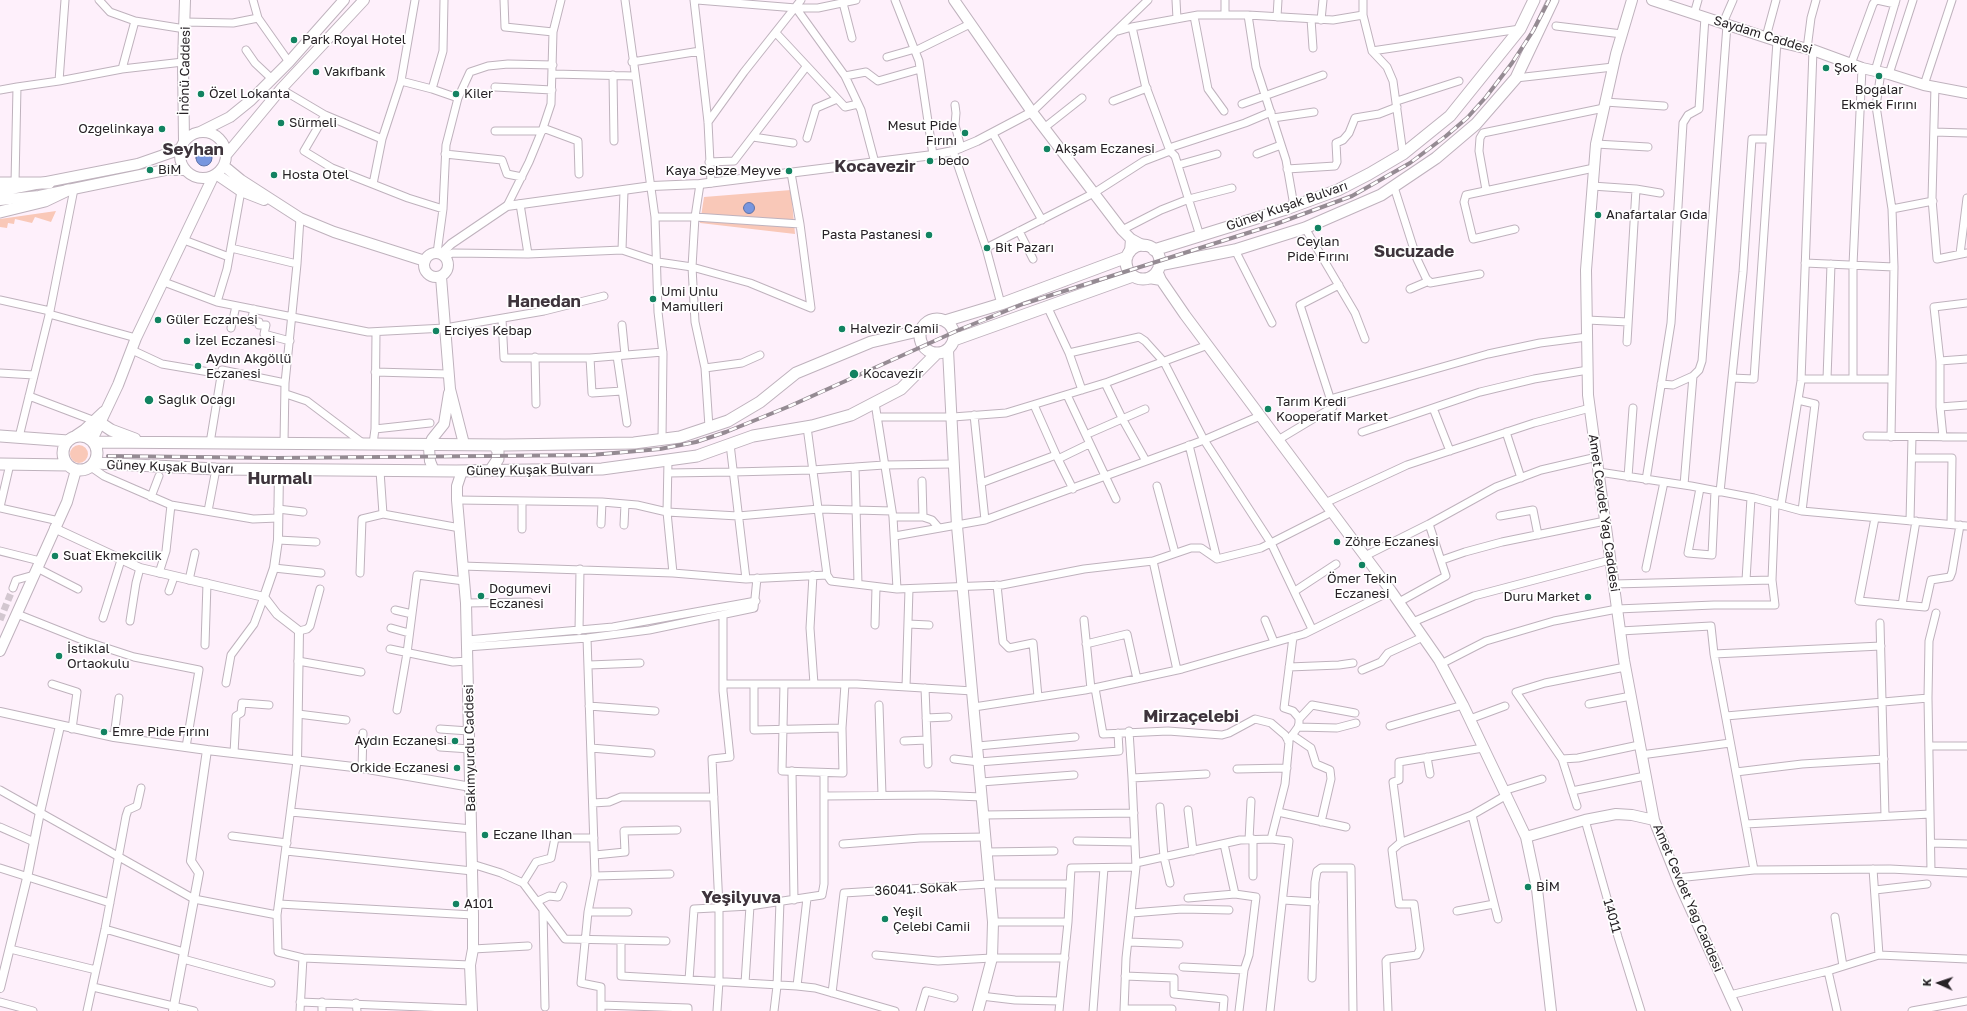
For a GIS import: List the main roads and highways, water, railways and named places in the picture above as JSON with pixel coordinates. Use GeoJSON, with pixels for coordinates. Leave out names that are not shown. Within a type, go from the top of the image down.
{"type":"FeatureCollection","features":[{"type":"Feature","properties":{"kind":"main road","name":"İnönü Caddesi"},"geometry":{"type":"LineString","coordinates":[[183,145],[185,0]]}},
{"type":"Feature","properties":{"kind":"main road"},"geometry":{"type":"LineString","coordinates":[[7,193],[138,164],[183,145],[190,136],[230,117],[251,100],[289,62],[344,0]]}},
{"type":"Feature","properties":{"kind":"main road"},"geometry":{"type":"LineString","coordinates":[[72,468],[65,461],[63,450],[72,439],[97,422],[104,412],[136,338],[215,176],[224,166],[227,154],[281,89],[364,0]]}},
{"type":"Feature","properties":{"kind":"main road"},"geometry":{"type":"LineString","coordinates":[[954,0],[1032,112],[1122,230],[1131,239],[1149,248],[1159,260],[1157,274],[1208,346],[1391,591],[1424,637],[1441,664],[1463,704],[1526,838],[1537,889],[1551,1011]]}},
{"type":"Feature","properties":{"kind":"main road","name":"Güney Kuşak Bulvarı"},"geometry":{"type":"LineString","coordinates":[[1149,248],[1200,236],[1294,206],[1338,190],[1403,154],[1450,116],[1520,29],[1534,0]]}},
{"type":"Feature","properties":{"kind":"main road","name":"Güney Kuşak Bulvarı"},"geometry":{"type":"LineString","coordinates":[[1157,274],[1305,228],[1381,195],[1436,158],[1476,124],[1516,78],[1553,0]]}},
{"type":"Feature","properties":{"kind":"main road","name":"Amet Cevdet Yağ Caddesi"},"geometry":{"type":"LineString","coordinates":[[1632,0],[1613,67],[1596,144],[1586,270],[1590,408],[1625,667],[1654,820],[1677,878],[1738,1011]]}},
{"type":"Feature","properties":{"kind":"main road","name":"Saydam Caddesi"},"geometry":{"type":"LineString","coordinates":[[1652,0],[1777,41],[1810,49],[1862,68],[1882,72],[1924,85],[1936,86],[1967,93]]}},
{"type":"Feature","properties":{"kind":"main road"},"geometry":{"type":"LineString","coordinates":[[200,132],[212,134],[218,138],[223,144],[227,154]]}},
{"type":"Feature","properties":{"kind":"main road"},"geometry":{"type":"LineString","coordinates":[[183,145],[182,164],[185,170]]}},
{"type":"Feature","properties":{"kind":"main road"},"geometry":{"type":"LineString","coordinates":[[224,166],[300,218],[334,232],[425,261]]}},
{"type":"Feature","properties":{"kind":"main road"},"geometry":{"type":"LineString","coordinates":[[7,193],[71,190],[165,170],[185,170],[198,178],[215,176],[241,191],[278,204]]}},
{"type":"Feature","properties":{"kind":"main road"},"geometry":{"type":"LineString","coordinates":[[0,183],[7,193]]}},
{"type":"Feature","properties":{"kind":"main road"},"geometry":{"type":"LineString","coordinates":[[0,212],[45,201],[71,190]]}},
{"type":"Feature","properties":{"kind":"main road"},"geometry":{"type":"LineString","coordinates":[[1131,239],[1127,267],[1133,276],[1143,279],[1157,274]]}},
{"type":"Feature","properties":{"kind":"main road"},"geometry":{"type":"LineString","coordinates":[[946,348],[927,349],[923,345],[921,340],[922,330],[925,325],[934,320],[945,321],[1001,304],[1128,254],[1138,246],[1149,248]]}},
{"type":"Feature","properties":{"kind":"main road"},"geometry":{"type":"LineString","coordinates":[[441,254],[448,263],[447,271],[441,277],[437,278],[429,275],[425,269],[425,261],[430,255],[441,254]]}},
{"type":"Feature","properties":{"kind":"main road","name":"Güney Kuşak Bulvarı"},"geometry":{"type":"LineString","coordinates":[[93,465],[279,470],[490,471],[602,469],[697,456],[753,436],[807,427],[851,415],[901,389],[946,348],[1047,306],[1133,276]]}},
{"type":"Feature","properties":{"kind":"main road"},"geometry":{"type":"LineString","coordinates":[[441,277],[450,389],[464,444]]}},
{"type":"Feature","properties":{"kind":"main road"},"geometry":{"type":"LineString","coordinates":[[945,321],[953,329],[946,348],[953,417],[957,526],[993,922],[992,958],[978,1011]]}},
{"type":"Feature","properties":{"kind":"main road","name":"Güney Kuşak Bulvarı"},"geometry":{"type":"LineString","coordinates":[[93,441],[494,445],[634,443],[680,436],[728,421],[760,402],[796,373],[871,342],[922,330]]}},
{"type":"Feature","properties":{"kind":"main road"},"geometry":{"type":"LineString","coordinates":[[434,471],[430,461],[430,444],[432,439],[444,424],[450,389]]}},
{"type":"Feature","properties":{"kind":"main road"},"geometry":{"type":"LineString","coordinates":[[5,464],[72,468],[81,470],[93,465],[98,453],[93,441],[97,422]]}},
{"type":"Feature","properties":{"kind":"main road"},"geometry":{"type":"LineString","coordinates":[[97,422],[111,430],[145,442]]}},
{"type":"Feature","properties":{"kind":"main road"},"geometry":{"type":"LineString","coordinates":[[0,436],[72,439],[81,436],[93,441]]}},
{"type":"Feature","properties":{"kind":"main road"},"geometry":{"type":"LineString","coordinates":[[490,471],[498,459],[498,451],[494,445]]}},
{"type":"Feature","properties":{"kind":"main road"},"geometry":{"type":"LineString","coordinates":[[0,650],[67,502],[72,468]]}},
{"type":"Feature","properties":{"kind":"main road","name":"Bakımyurdu Caddesi"},"geometry":{"type":"LineString","coordinates":[[457,471],[457,500],[466,603],[468,661],[473,915],[473,949],[470,964],[472,1010]]}},
{"type":"Feature","properties":{"kind":"main road"},"geometry":{"type":"LineString","coordinates":[[1526,838],[1585,820],[1616,814],[1632,815],[1654,820]]}},
{"type":"Feature","properties":{"kind":"water"},"geometry":{"type":"Polygon","coordinates":[[[204,150],[211,155],[212,158],[207,165],[204,166],[197,161],[196,158],[201,151],[204,150]]]}},
{"type":"Feature","properties":{"kind":"water"},"geometry":{"type":"Polygon","coordinates":[[[749,202],[753,204],[755,208],[753,212],[749,214],[745,212],[743,208],[745,204],[749,202]]]}},
{"type":"Feature","properties":{"kind":"tunnel"},"geometry":{"type":"LineString","coordinates":[[0,620],[13,588]]}},
{"type":"Feature","properties":{"kind":"railway"},"geometry":{"type":"LineString","coordinates":[[108,456],[276,458],[591,455],[660,449],[696,442],[726,432],[790,406],[961,329],[1023,304],[1276,224],[1352,196],[1410,163],[1467,118],[1486,97],[1512,63],[1533,31],[1549,0]]}},
{"type":"Feature","properties":{"kind":"place","name":"Park Royal Hotel"},"geometry":{"type":"Point","coordinates":[294,40]}},
{"type":"Feature","properties":{"kind":"place","name":"Şok"},"geometry":{"type":"Point","coordinates":[1826,68]}},
{"type":"Feature","properties":{"kind":"place","name":"Vakıfbank"},"geometry":{"type":"Point","coordinates":[316,72]}},
{"type":"Feature","properties":{"kind":"place","name":"Bogalar Ekmek Fırını"},"geometry":{"type":"Point","coordinates":[1879,76]}},
{"type":"Feature","properties":{"kind":"place","name":"Özel Lokanta"},"geometry":{"type":"Point","coordinates":[201,94]}},
{"type":"Feature","properties":{"kind":"place","name":"Kiler"},"geometry":{"type":"Point","coordinates":[456,94]}},
{"type":"Feature","properties":{"kind":"place","name":"Sürmeli"},"geometry":{"type":"Point","coordinates":[281,123]}},
{"type":"Feature","properties":{"kind":"place","name":"Ozgelinkaya"},"geometry":{"type":"Point","coordinates":[162,129]}},
{"type":"Feature","properties":{"kind":"place","name":"Mesut Pide Fırını"},"geometry":{"type":"Point","coordinates":[965,133]}},
{"type":"Feature","properties":{"kind":"place","name":"Akşam Eczanesi"},"geometry":{"type":"Point","coordinates":[1047,149]}},
{"type":"Feature","properties":{"kind":"place","name":"bedo"},"geometry":{"type":"Point","coordinates":[930,161]}},
{"type":"Feature","properties":{"kind":"place","name":"BiM"},"geometry":{"type":"Point","coordinates":[150,170]}},
{"type":"Feature","properties":{"kind":"place","name":"Kaya Sebze Meyve"},"geometry":{"type":"Point","coordinates":[789,171]}},
{"type":"Feature","properties":{"kind":"place","name":"Hosta Otel"},"geometry":{"type":"Point","coordinates":[274,175]}},
{"type":"Feature","properties":{"kind":"place","name":"Anafartalar Gıda"},"geometry":{"type":"Point","coordinates":[1598,215]}},
{"type":"Feature","properties":{"kind":"place","name":"Ceylan Pide Fırını"},"geometry":{"type":"Point","coordinates":[1318,228]}},
{"type":"Feature","properties":{"kind":"place","name":"Pasta Pastanesi"},"geometry":{"type":"Point","coordinates":[929,235]}},
{"type":"Feature","properties":{"kind":"place","name":"Bit Pazarı"},"geometry":{"type":"Point","coordinates":[987,248]}},
{"type":"Feature","properties":{"kind":"place","name":"Umi Unlu Mamulleri"},"geometry":{"type":"Point","coordinates":[653,299]}},
{"type":"Feature","properties":{"kind":"place","name":"Güler Eczanesi"},"geometry":{"type":"Point","coordinates":[158,320]}},
{"type":"Feature","properties":{"kind":"place","name":"Halvezir Camii"},"geometry":{"type":"Point","coordinates":[842,329]}},
{"type":"Feature","properties":{"kind":"place","name":"Erciyes Kebap"},"geometry":{"type":"Point","coordinates":[436,331]}},
{"type":"Feature","properties":{"kind":"place","name":"İzel Eczanesi"},"geometry":{"type":"Point","coordinates":[187,341]}},
{"type":"Feature","properties":{"kind":"place","name":"Aydın Akgöllü Eczanesi"},"geometry":{"type":"Point","coordinates":[198,366]}},
{"type":"Feature","properties":{"kind":"place","name":"Kocavezir"},"geometry":{"type":"Point","coordinates":[854,374]}},
{"type":"Feature","properties":{"kind":"place","name":"Saglık Ocagı"},"geometry":{"type":"Point","coordinates":[149,400]}},
{"type":"Feature","properties":{"kind":"place","name":"Tarım Kredi Kooperatif Market"},"geometry":{"type":"Point","coordinates":[1268,409]}},
{"type":"Feature","properties":{"kind":"place","name":"Zöhre Eczanesi"},"geometry":{"type":"Point","coordinates":[1337,542]}},
{"type":"Feature","properties":{"kind":"place","name":"Suat Ekmekcilik"},"geometry":{"type":"Point","coordinates":[55,556]}},
{"type":"Feature","properties":{"kind":"place","name":"Ömer Tekin Eczanesi"},"geometry":{"type":"Point","coordinates":[1362,565]}},
{"type":"Feature","properties":{"kind":"place","name":"Doğumevi Eczanesi"},"geometry":{"type":"Point","coordinates":[481,596]}},
{"type":"Feature","properties":{"kind":"place","name":"Duru Market"},"geometry":{"type":"Point","coordinates":[1588,597]}},
{"type":"Feature","properties":{"kind":"place","name":"İstiklal Ortaokulu"},"geometry":{"type":"Point","coordinates":[59,656]}},
{"type":"Feature","properties":{"kind":"place","name":"Emre Pide Fırını"},"geometry":{"type":"Point","coordinates":[104,732]}},
{"type":"Feature","properties":{"kind":"place","name":"Aydın Eczanesi"},"geometry":{"type":"Point","coordinates":[455,741]}},
{"type":"Feature","properties":{"kind":"place","name":"Orkide Eczanesi"},"geometry":{"type":"Point","coordinates":[457,768]}},
{"type":"Feature","properties":{"kind":"place","name":"Eczane Ilhan"},"geometry":{"type":"Point","coordinates":[485,835]}},
{"type":"Feature","properties":{"kind":"place","name":"BİM"},"geometry":{"type":"Point","coordinates":[1528,887]}},
{"type":"Feature","properties":{"kind":"place","name":"A101"},"geometry":{"type":"Point","coordinates":[456,904]}},
{"type":"Feature","properties":{"kind":"place","name":"Yeşil Çelebi Camii"},"geometry":{"type":"Point","coordinates":[885,919]}},
{"type":"Feature","properties":{"kind":"district","name":"Seyhan"},"geometry":{"type":"Point","coordinates":[193,150]}},
{"type":"Feature","properties":{"kind":"district","name":"Kocavezir"},"geometry":{"type":"Point","coordinates":[875,167]}},
{"type":"Feature","properties":{"kind":"district","name":"Sucuzade"},"geometry":{"type":"Point","coordinates":[1414,252]}},
{"type":"Feature","properties":{"kind":"district","name":"Hanedan"},"geometry":{"type":"Point","coordinates":[544,302]}},
{"type":"Feature","properties":{"kind":"district","name":"Hurmalı"},"geometry":{"type":"Point","coordinates":[280,479]}},
{"type":"Feature","properties":{"kind":"district","name":"Mirzaçelebi"},"geometry":{"type":"Point","coordinates":[1191,717]}},
{"type":"Feature","properties":{"kind":"district","name":"Yeşilyuva"},"geometry":{"type":"Point","coordinates":[741,898]}}]}
